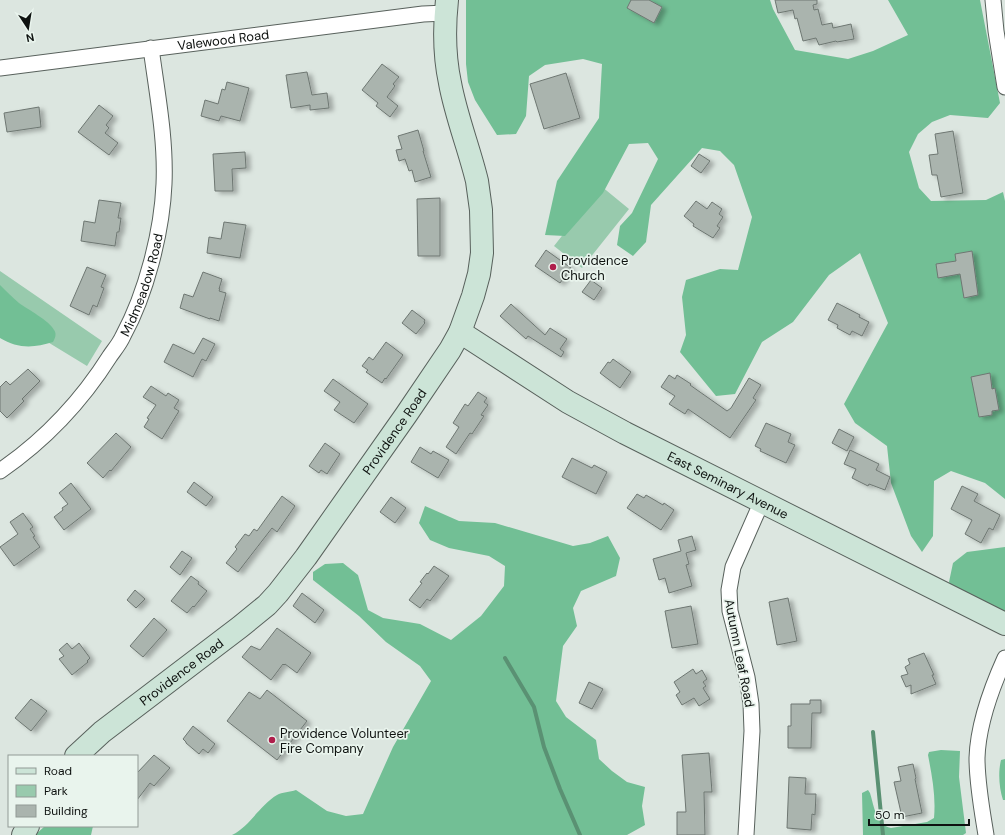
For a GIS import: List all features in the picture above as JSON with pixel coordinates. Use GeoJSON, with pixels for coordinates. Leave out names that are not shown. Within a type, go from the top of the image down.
{"type":"FeatureCollection","features":[{"type":"Feature","properties":{"kind":"street"},"geometry":{"type":"LineString","coordinates":[[993,0],[996,31],[1005,87]]}},
{"type":"Feature","properties":{"kind":"street","name":"Valewood Road"},"geometry":{"type":"LineString","coordinates":[[0,68],[423,14],[446,6]]}},
{"type":"Feature","properties":{"kind":"street","name":"Providence Road"},"geometry":{"type":"LineString","coordinates":[[77,755],[102,732],[255,616],[278,593],[306,557],[417,399],[460,332],[479,274],[482,253],[482,233],[480,199],[477,181],[454,102],[447,67],[445,46],[446,6]]}},
{"type":"Feature","properties":{"kind":"street","name":"Midmeadow Road"},"geometry":{"type":"LineString","coordinates":[[0,471],[21,457],[49,432],[73,407],[101,371],[124,336],[139,298],[152,257],[164,185],[163,145],[151,48]]}},
{"type":"Feature","properties":{"kind":"street","name":"East Seminary Avenue"},"geometry":{"type":"LineString","coordinates":[[460,332],[568,402],[625,433],[1005,624]]}},
{"type":"Feature","properties":{"kind":"street","name":"Autumn Leaf Road"},"geometry":{"type":"LineString","coordinates":[[746,835],[752,731],[751,704],[747,677],[730,611],[729,590],[733,566],[762,501]]}},
{"type":"Feature","properties":{"kind":"street"},"geometry":{"type":"LineString","coordinates":[[986,835],[980,799],[977,758],[982,723],[1005,658]]}},
{"type":"Feature","properties":{"kind":"green space"},"geometry":{"type":"Polygon","coordinates":[[[466,0],[770,0],[773,9],[795,50],[848,59],[873,51],[908,35],[888,0],[980,0],[1000,103],[988,118],[950,115],[932,122],[918,134],[909,152],[919,188],[931,201],[986,200],[1003,192],[1005,201],[1005,499],[985,483],[951,471],[934,481],[933,536],[922,552],[911,536],[891,483],[887,446],[855,423],[844,404],[888,323],[860,253],[829,275],[793,322],[762,342],[735,394],[716,396],[680,352],[686,335],[682,297],[686,280],[720,269],[738,270],[752,217],[734,165],[720,151],[702,148],[651,205],[646,242],[633,256],[617,245],[620,226],[632,213],[658,159],[648,143],[629,144],[603,193],[565,236],[545,235],[557,181],[599,118],[602,64],[583,59],[545,65],[529,76],[526,116],[516,134],[497,135],[475,100],[468,82],[466,64],[466,0]]]}},
{"type":"Feature","properties":{"kind":"green space"},"geometry":{"type":"Polygon","coordinates":[[[601,186],[629,209],[582,268],[554,246],[601,186]]]}},
{"type":"Feature","properties":{"kind":"green space"},"geometry":{"type":"Polygon","coordinates":[[[0,271],[102,341],[87,366],[0,313],[0,271]]]}},
{"type":"Feature","properties":{"kind":"green space"},"geometry":{"type":"Polygon","coordinates":[[[0,285],[19,303],[52,327],[56,334],[53,342],[33,346],[20,346],[0,338],[0,285]]]}},
{"type":"Feature","properties":{"kind":"green space"},"geometry":{"type":"Polygon","coordinates":[[[425,506],[459,521],[495,523],[573,546],[590,543],[608,536],[620,558],[616,576],[581,591],[573,608],[577,626],[563,646],[556,701],[566,717],[596,740],[599,759],[627,782],[645,787],[642,806],[645,825],[627,835],[232,835],[244,826],[271,799],[279,794],[296,790],[327,811],[346,816],[363,814],[393,747],[431,681],[420,666],[386,642],[359,616],[313,580],[313,572],[325,564],[343,563],[358,575],[368,610],[383,618],[420,624],[451,640],[481,616],[504,586],[505,566],[489,556],[449,548],[430,540],[419,523],[425,506]]]}},
{"type":"Feature","properties":{"kind":"green space"},"geometry":{"type":"Polygon","coordinates":[[[1005,547],[1005,615],[957,600],[949,582],[953,563],[967,552],[1005,547]]]}},
{"type":"Feature","properties":{"kind":"green space"},"geometry":{"type":"Polygon","coordinates":[[[941,750],[960,751],[959,777],[966,833],[963,835],[863,835],[862,793],[868,790],[876,814],[886,826],[891,828],[927,822],[934,818],[934,794],[928,755],[929,752],[941,750]]]}},
{"type":"Feature","properties":{"kind":"green space"},"geometry":{"type":"Polygon","coordinates":[[[1005,759],[1005,800],[1003,800],[999,770],[1001,760],[1005,759]]]}},
{"type":"Feature","properties":{"kind":"green space"},"geometry":{"type":"Polygon","coordinates":[[[44,827],[93,827],[91,835],[35,835],[44,827]]]}},
{"type":"Feature","properties":{"kind":"building"},"geometry":{"type":"Polygon","coordinates":[[[631,0],[649,0],[662,7],[654,23],[627,8],[631,0]]]}},
{"type":"Feature","properties":{"kind":"building"},"geometry":{"type":"Polygon","coordinates":[[[775,0],[817,0],[817,4],[813,5],[814,10],[818,9],[822,25],[832,23],[833,28],[851,24],[854,39],[819,45],[816,38],[803,41],[797,18],[795,19],[793,10],[778,13],[775,0]]]}},
{"type":"Feature","properties":{"kind":"building"},"geometry":{"type":"Polygon","coordinates":[[[382,64],[399,77],[393,84],[395,86],[387,97],[398,106],[390,117],[376,106],[378,103],[362,90],[382,64]]]}},
{"type":"Feature","properties":{"kind":"building"},"geometry":{"type":"Polygon","coordinates":[[[307,72],[312,95],[327,93],[329,108],[310,110],[310,105],[291,108],[286,75],[307,72]]]}},
{"type":"Feature","properties":{"kind":"building"},"geometry":{"type":"Polygon","coordinates":[[[566,73],[580,118],[544,129],[530,84],[566,73]]]}},
{"type":"Feature","properties":{"kind":"building"},"geometry":{"type":"Polygon","coordinates":[[[227,82],[249,88],[240,121],[221,116],[219,121],[201,116],[205,100],[218,104],[222,89],[225,90],[227,82]]]}},
{"type":"Feature","properties":{"kind":"building"},"geometry":{"type":"Polygon","coordinates":[[[99,105],[113,116],[106,125],[109,128],[105,133],[118,143],[109,155],[78,132],[99,105]]]}},
{"type":"Feature","properties":{"kind":"building"},"geometry":{"type":"Polygon","coordinates":[[[39,107],[41,127],[7,132],[4,113],[39,107]]]}},
{"type":"Feature","properties":{"kind":"building"},"geometry":{"type":"Polygon","coordinates":[[[418,130],[431,177],[415,182],[412,170],[409,171],[405,159],[399,161],[396,150],[402,149],[398,136],[418,130]]]}},
{"type":"Feature","properties":{"kind":"building"},"geometry":{"type":"Polygon","coordinates":[[[953,131],[963,193],[941,197],[937,175],[932,175],[929,155],[938,154],[935,134],[953,131]]]}},
{"type":"Feature","properties":{"kind":"building"},"geometry":{"type":"Polygon","coordinates":[[[245,152],[246,168],[232,169],[233,191],[215,191],[213,154],[245,152]]]}},
{"type":"Feature","properties":{"kind":"building"},"geometry":{"type":"Polygon","coordinates":[[[699,154],[710,161],[701,173],[691,166],[699,154]]]}},
{"type":"Feature","properties":{"kind":"building"},"geometry":{"type":"Polygon","coordinates":[[[440,198],[440,256],[418,256],[417,199],[440,198]]]}},
{"type":"Feature","properties":{"kind":"building"},"geometry":{"type":"Polygon","coordinates":[[[99,200],[121,203],[118,218],[121,218],[115,246],[81,241],[84,221],[95,223],[99,200]]]}},
{"type":"Feature","properties":{"kind":"building"},"geometry":{"type":"Polygon","coordinates":[[[696,201],[707,209],[712,202],[722,209],[719,214],[723,217],[717,226],[720,228],[713,238],[693,226],[694,224],[684,216],[696,201]]]}},
{"type":"Feature","properties":{"kind":"building"},"geometry":{"type":"Polygon","coordinates":[[[224,222],[246,225],[240,258],[207,253],[209,237],[221,239],[224,222]]]}},
{"type":"Feature","properties":{"kind":"building","name":"Providence Church"},"geometry":{"type":"Polygon","coordinates":[[[546,250],[571,268],[560,283],[535,266],[546,250]]]}},
{"type":"Feature","properties":{"kind":"building"},"geometry":{"type":"Polygon","coordinates":[[[972,251],[978,295],[964,298],[960,274],[938,278],[936,264],[956,261],[955,254],[972,251]]]}},
{"type":"Feature","properties":{"kind":"building"},"geometry":{"type":"Polygon","coordinates":[[[87,267],[106,275],[101,287],[104,288],[97,307],[93,305],[89,315],[70,306],[87,267]]]}},
{"type":"Feature","properties":{"kind":"building"},"geometry":{"type":"Polygon","coordinates":[[[203,272],[222,279],[219,291],[226,293],[219,321],[180,308],[184,294],[193,297],[203,272]]]}},
{"type":"Feature","properties":{"kind":"building"},"geometry":{"type":"Polygon","coordinates":[[[591,280],[602,288],[594,300],[582,292],[591,280]]]}},
{"type":"Feature","properties":{"kind":"building"},"geometry":{"type":"Polygon","coordinates":[[[837,303],[860,315],[859,317],[869,322],[862,336],[852,331],[850,335],[837,328],[838,325],[828,320],[837,303]]]}},
{"type":"Feature","properties":{"kind":"building"},"geometry":{"type":"Polygon","coordinates":[[[511,304],[545,335],[550,328],[567,339],[560,349],[564,352],[561,357],[528,336],[526,339],[500,316],[511,304]]]}},
{"type":"Feature","properties":{"kind":"building"},"geometry":{"type":"Polygon","coordinates":[[[412,310],[425,320],[425,323],[416,334],[402,323],[412,310]]]}},
{"type":"Feature","properties":{"kind":"building"},"geometry":{"type":"Polygon","coordinates":[[[203,338],[215,344],[206,361],[202,359],[193,377],[164,362],[173,344],[194,354],[203,338]]]}},
{"type":"Feature","properties":{"kind":"building"},"geometry":{"type":"Polygon","coordinates":[[[386,342],[403,355],[382,383],[366,372],[368,370],[362,366],[369,357],[373,360],[386,342]]]}},
{"type":"Feature","properties":{"kind":"building"},"geometry":{"type":"Polygon","coordinates":[[[613,359],[631,372],[620,388],[600,373],[608,362],[610,363],[613,359]]]}},
{"type":"Feature","properties":{"kind":"building"},"geometry":{"type":"Polygon","coordinates":[[[28,369],[40,381],[22,399],[24,401],[7,418],[0,411],[0,387],[6,381],[10,385],[28,369]]]}},
{"type":"Feature","properties":{"kind":"building"},"geometry":{"type":"Polygon","coordinates":[[[990,373],[992,389],[995,388],[999,410],[992,411],[992,415],[979,417],[971,377],[990,373]]]}},
{"type":"Feature","properties":{"kind":"building"},"geometry":{"type":"Polygon","coordinates":[[[669,375],[675,379],[677,375],[727,411],[731,408],[749,378],[761,385],[753,398],[756,400],[730,438],[688,409],[685,414],[669,404],[675,396],[661,387],[669,375]]]}},
{"type":"Feature","properties":{"kind":"building"},"geometry":{"type":"Polygon","coordinates":[[[333,379],[368,404],[354,423],[334,410],[340,402],[324,391],[333,379]]]}},
{"type":"Feature","properties":{"kind":"building"},"geometry":{"type":"Polygon","coordinates":[[[151,386],[166,396],[168,393],[179,400],[174,408],[179,411],[162,439],[144,427],[149,419],[147,418],[156,405],[143,397],[151,386]]]}},
{"type":"Feature","properties":{"kind":"building"},"geometry":{"type":"Polygon","coordinates":[[[478,392],[487,398],[484,402],[488,405],[481,415],[484,416],[456,454],[446,447],[459,427],[453,423],[465,404],[468,406],[478,392]]]}},
{"type":"Feature","properties":{"kind":"building"},"geometry":{"type":"Polygon","coordinates":[[[766,423],[791,434],[788,442],[795,445],[786,463],[760,451],[761,449],[755,446],[766,423]]]}},
{"type":"Feature","properties":{"kind":"building"},"geometry":{"type":"Polygon","coordinates":[[[839,429],[854,437],[847,451],[832,443],[839,429]]]}},
{"type":"Feature","properties":{"kind":"building"},"geometry":{"type":"Polygon","coordinates":[[[116,433],[131,447],[111,471],[110,470],[103,478],[87,463],[116,433]]]}},
{"type":"Feature","properties":{"kind":"building"},"geometry":{"type":"Polygon","coordinates":[[[325,443],[340,454],[327,474],[321,470],[319,473],[309,466],[325,443]]]}},
{"type":"Feature","properties":{"kind":"building"},"geometry":{"type":"Polygon","coordinates":[[[420,447],[431,454],[433,451],[449,460],[438,478],[411,462],[420,447]]]}},
{"type":"Feature","properties":{"kind":"building"},"geometry":{"type":"Polygon","coordinates":[[[850,450],[879,464],[876,470],[890,477],[885,490],[869,484],[868,486],[852,478],[856,469],[844,464],[850,450]]]}},
{"type":"Feature","properties":{"kind":"building"},"geometry":{"type":"Polygon","coordinates":[[[572,458],[592,468],[594,465],[607,472],[596,494],[562,477],[572,458]]]}},
{"type":"Feature","properties":{"kind":"building"},"geometry":{"type":"Polygon","coordinates":[[[194,482],[213,497],[206,506],[187,492],[194,482]]]}},
{"type":"Feature","properties":{"kind":"building"},"geometry":{"type":"Polygon","coordinates":[[[71,483],[91,509],[64,530],[54,517],[68,504],[59,493],[71,483]]]}},
{"type":"Feature","properties":{"kind":"building"},"geometry":{"type":"Polygon","coordinates":[[[962,486],[978,494],[974,501],[1000,515],[993,530],[989,528],[981,543],[965,534],[972,520],[951,509],[962,486]]]}},
{"type":"Feature","properties":{"kind":"building"},"geometry":{"type":"Polygon","coordinates":[[[637,494],[644,498],[646,495],[663,505],[664,503],[674,510],[661,530],[627,508],[637,494]]]}},
{"type":"Feature","properties":{"kind":"building"},"geometry":{"type":"Polygon","coordinates":[[[282,496],[295,506],[277,532],[272,528],[238,572],[226,563],[237,549],[235,547],[245,534],[249,536],[254,529],[257,531],[282,496]]]}},
{"type":"Feature","properties":{"kind":"building"},"geometry":{"type":"Polygon","coordinates":[[[391,497],[406,508],[395,523],[380,512],[391,497]]]}},
{"type":"Feature","properties":{"kind":"building"},"geometry":{"type":"Polygon","coordinates":[[[23,513],[33,527],[30,529],[35,536],[33,537],[40,547],[14,566],[0,547],[18,534],[10,522],[23,513]]]}},
{"type":"Feature","properties":{"kind":"building"},"geometry":{"type":"Polygon","coordinates":[[[692,536],[696,550],[686,553],[689,564],[686,565],[692,586],[669,593],[665,578],[659,580],[653,559],[681,551],[678,540],[692,536]]]}},
{"type":"Feature","properties":{"kind":"building"},"geometry":{"type":"Polygon","coordinates":[[[182,551],[192,558],[180,575],[170,567],[182,551]]]}},
{"type":"Feature","properties":{"kind":"building"},"geometry":{"type":"Polygon","coordinates":[[[434,566],[449,576],[430,601],[427,599],[420,608],[409,600],[422,583],[420,582],[434,566]]]}},
{"type":"Feature","properties":{"kind":"building"},"geometry":{"type":"Polygon","coordinates":[[[191,576],[207,591],[187,613],[171,601],[191,576]]]}},
{"type":"Feature","properties":{"kind":"building"},"geometry":{"type":"Polygon","coordinates":[[[135,590],[145,599],[136,608],[127,600],[135,590]]]}},
{"type":"Feature","properties":{"kind":"building"},"geometry":{"type":"Polygon","coordinates":[[[302,593],[324,610],[315,623],[293,606],[302,593]]]}},
{"type":"Feature","properties":{"kind":"building"},"geometry":{"type":"Polygon","coordinates":[[[788,598],[797,641],[777,645],[769,602],[788,598]]]}},
{"type":"Feature","properties":{"kind":"building"},"geometry":{"type":"Polygon","coordinates":[[[691,606],[698,644],[672,648],[665,611],[691,606]]]}},
{"type":"Feature","properties":{"kind":"building"},"geometry":{"type":"Polygon","coordinates":[[[154,618],[167,630],[143,657],[130,646],[154,618]]]}},
{"type":"Feature","properties":{"kind":"building"},"geometry":{"type":"Polygon","coordinates":[[[277,628],[311,653],[297,673],[283,664],[271,680],[242,657],[251,646],[260,650],[277,628]]]}},
{"type":"Feature","properties":{"kind":"building"},"geometry":{"type":"Polygon","coordinates":[[[67,643],[72,649],[79,643],[90,658],[87,661],[88,662],[72,675],[59,659],[64,656],[59,650],[67,643]]]}},
{"type":"Feature","properties":{"kind":"building"},"geometry":{"type":"Polygon","coordinates":[[[924,653],[934,675],[932,675],[936,684],[911,694],[911,685],[906,687],[901,676],[908,674],[905,667],[910,664],[908,659],[924,653]]]}},
{"type":"Feature","properties":{"kind":"building"},"geometry":{"type":"Polygon","coordinates":[[[693,669],[696,674],[702,670],[707,679],[703,682],[706,686],[703,688],[710,699],[699,706],[694,698],[682,705],[676,695],[680,692],[674,682],[693,669]]]}},
{"type":"Feature","properties":{"kind":"building"},"geometry":{"type":"Polygon","coordinates":[[[589,682],[603,689],[592,709],[579,703],[589,682]]]}},
{"type":"Feature","properties":{"kind":"building","name":"Providence Volunteer Fire Company"},"geometry":{"type":"Polygon","coordinates":[[[267,690],[307,721],[277,760],[227,721],[249,692],[260,699],[267,690]]]}},
{"type":"Feature","properties":{"kind":"building"},"geometry":{"type":"Polygon","coordinates":[[[31,699],[47,711],[31,731],[15,718],[31,699]]]}},
{"type":"Feature","properties":{"kind":"building"},"geometry":{"type":"Polygon","coordinates":[[[810,700],[821,700],[821,713],[812,713],[811,748],[788,748],[788,726],[791,726],[791,704],[810,704],[810,700]]]}},
{"type":"Feature","properties":{"kind":"building"},"geometry":{"type":"Polygon","coordinates":[[[193,726],[215,744],[208,753],[203,749],[199,754],[183,739],[193,726]]]}},
{"type":"Feature","properties":{"kind":"building"},"geometry":{"type":"Polygon","coordinates":[[[709,753],[712,792],[704,792],[705,835],[677,835],[677,812],[686,812],[682,755],[709,753]]]}},
{"type":"Feature","properties":{"kind":"building"},"geometry":{"type":"Polygon","coordinates":[[[154,755],[170,768],[154,786],[150,783],[138,799],[138,772],[154,755]]]}},
{"type":"Feature","properties":{"kind":"building"},"geometry":{"type":"Polygon","coordinates":[[[913,764],[922,813],[902,817],[894,782],[901,781],[898,767],[913,764]]]}},
{"type":"Feature","properties":{"kind":"building"},"geometry":{"type":"Polygon","coordinates":[[[789,777],[806,778],[805,794],[816,794],[815,815],[812,814],[811,830],[787,828],[789,777]]]}},
{"type":"Feature","properties":{"kind":"waterway"},"geometry":{"type":"LineString","coordinates":[[505,658],[534,707],[544,747],[580,835]]}},
{"type":"Feature","properties":{"kind":"waterway"},"geometry":{"type":"LineString","coordinates":[[873,732],[883,835]]}},
{"type":"Feature","properties":{"kind":"place","name":"Providence Church"},"geometry":{"type":"Point","coordinates":[553,267]}},
{"type":"Feature","properties":{"kind":"place","name":"Providence Volunteer Fire Company"},"geometry":{"type":"Point","coordinates":[272,740]}}]}
